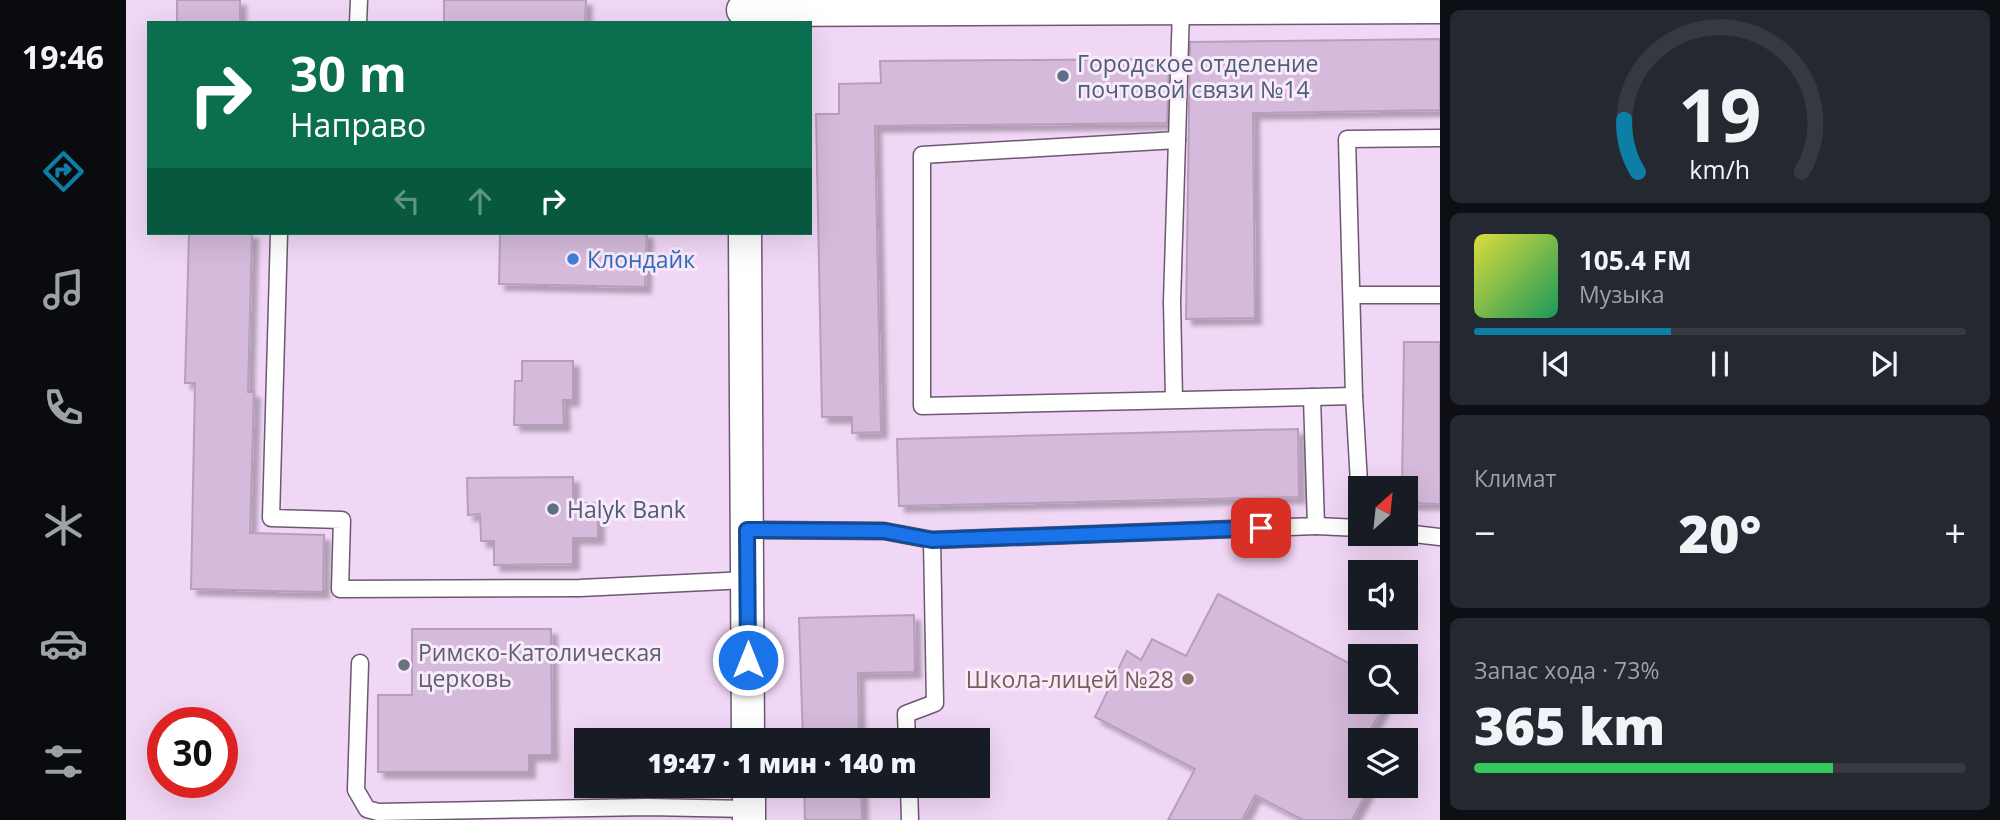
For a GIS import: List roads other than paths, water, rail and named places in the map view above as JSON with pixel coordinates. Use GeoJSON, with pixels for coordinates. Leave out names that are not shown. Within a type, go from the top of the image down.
{"type":"FeatureCollection","features":[{"type":"Feature","properties":{"kind":"street"},"geometry":{"type":"LineString","coordinates":[[743,11],[1440,7]]}},
{"type":"Feature","properties":{"kind":"street"},"geometry":{"type":"LineString","coordinates":[[745,235],[748,728]]}},
{"type":"Feature","properties":{"kind":"lane"},"geometry":{"type":"LineString","coordinates":[[358,21],[359,0]]}},
{"type":"Feature","properties":{"kind":"lane"},"geometry":{"type":"LineString","coordinates":[[1174,399],[1172,302],[1181,8]]}},
{"type":"Feature","properties":{"kind":"lane"},"geometry":{"type":"LineString","coordinates":[[1359,476],[1354,397],[1348,139],[1440,138]]}},
{"type":"Feature","properties":{"kind":"lane"},"geometry":{"type":"LineString","coordinates":[[1177,140],[922,155],[922,406],[1354,397]]}},
{"type":"Feature","properties":{"kind":"lane"},"geometry":{"type":"LineString","coordinates":[[279,235],[271,518],[342,520],[340,589],[580,587],[747,580]]}},
{"type":"Feature","properties":{"kind":"lane"},"geometry":{"type":"LineString","coordinates":[[1353,295],[1440,295]]}},
{"type":"Feature","properties":{"kind":"lane"},"geometry":{"type":"LineString","coordinates":[[1311,397],[1316,527]]}},
{"type":"Feature","properties":{"kind":"lane"},"geometry":{"type":"LineString","coordinates":[[747,530],[884,531],[932,540],[1348,528]]}},
{"type":"Feature","properties":{"kind":"lane"},"geometry":{"type":"LineString","coordinates":[[1418,534],[1440,537]]}},
{"type":"Feature","properties":{"kind":"lane"},"geometry":{"type":"LineString","coordinates":[[907,728],[906,714],[935,703],[932,540]]}},
{"type":"Feature","properties":{"kind":"lane"},"geometry":{"type":"LineString","coordinates":[[360,663],[356,790],[367,809],[379,812],[749,805]]}},
{"type":"Feature","properties":{"kind":"lane"},"geometry":{"type":"LineString","coordinates":[[909,798],[910,820]]}},
{"type":"Feature","properties":{"kind":"place","name":"Городское отделение почтовой связи №14"},"geometry":{"type":"Point","coordinates":[1063,76]}},
{"type":"Feature","properties":{"kind":"place","name":"Клондайк"},"geometry":{"type":"Point","coordinates":[573,259]}},
{"type":"Feature","properties":{"kind":"place","name":"Halyk Bank"},"geometry":{"type":"Point","coordinates":[553,509]}},
{"type":"Feature","properties":{"kind":"place","name":"Римско-Католическая церковь"},"geometry":{"type":"Point","coordinates":[404,665]}},
{"type":"Feature","properties":{"kind":"place","name":"Школа-лицей №28"},"geometry":{"type":"Point","coordinates":[1188,679]}}]}
